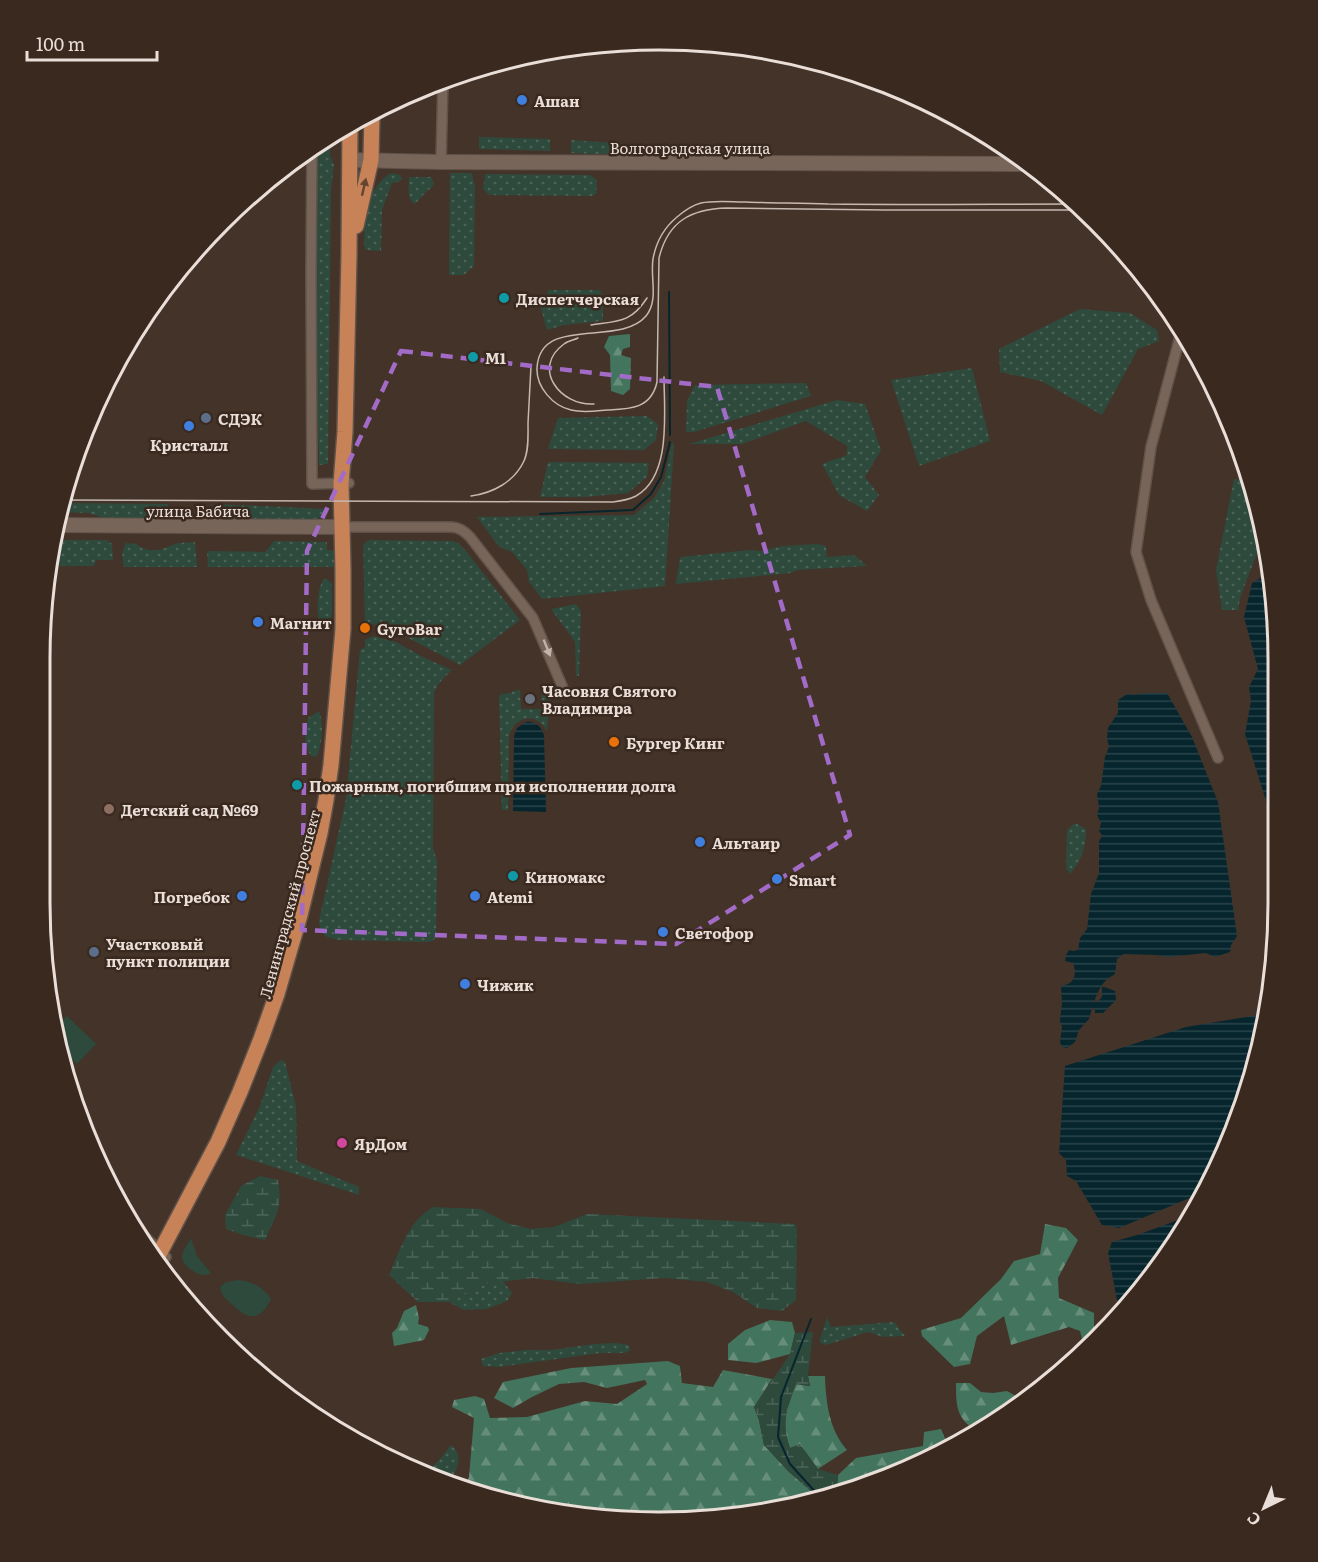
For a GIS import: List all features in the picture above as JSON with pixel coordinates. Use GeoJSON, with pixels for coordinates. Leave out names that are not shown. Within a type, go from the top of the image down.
{"type":"FeatureCollection","features":[{"type":"Feature","properties":{"kind":"main road","name":"Ленинградский проспект"},"geometry":{"type":"LineString","coordinates":[[349,255],[370,160],[372,121]]}},
{"type":"Feature","properties":{"kind":"main road","name":"Ленинградский проспект"},"geometry":{"type":"LineString","coordinates":[[162,1256],[240,1092],[276,994],[308,886],[332,765],[343,629],[346,527],[345,432],[350,133]]}},
{"type":"Feature","properties":{"kind":"street"},"geometry":{"type":"LineString","coordinates":[[441,162],[443,90]]}},
{"type":"Feature","properties":{"kind":"street"},"geometry":{"type":"LineString","coordinates":[[312,158],[312,484],[345,483]]}},
{"type":"Feature","properties":{"kind":"street","name":"Волгоградская улица"},"geometry":{"type":"LineString","coordinates":[[350,160],[1016,165]]}},
{"type":"Feature","properties":{"kind":"street"},"geometry":{"type":"LineString","coordinates":[[1179,341],[1151,447],[1136,552],[1151,600],[1218,758]]}},
{"type":"Feature","properties":{"kind":"street","name":"улица Бабича"},"geometry":{"type":"LineString","coordinates":[[64,525],[346,527]]}},
{"type":"Feature","properties":{"kind":"street"},"geometry":{"type":"LineString","coordinates":[[346,527],[450,527],[460,529],[470,537],[528,610],[564,688]]}},
{"type":"Feature","properties":{"kind":"highlighted area"},"geometry":{"type":"Polygon","coordinates":[[[401,351],[717,387],[850,835],[676,944],[302,930],[307,551],[401,351]]]}},
{"type":"Feature","properties":{"kind":"green space"},"geometry":{"type":"Polygon","coordinates":[[[479,137],[550,139],[550,151],[479,149],[479,137]]]}},
{"type":"Feature","properties":{"kind":"green space"},"geometry":{"type":"Polygon","coordinates":[[[571,140],[628,144],[627,155],[571,153],[571,140]]]}},
{"type":"Feature","properties":{"kind":"green space"},"geometry":{"type":"Polygon","coordinates":[[[330,146],[330,155],[334,165],[331,191],[328,464],[319,465],[314,274],[318,154],[330,146]]]}},
{"type":"Feature","properties":{"kind":"green space"},"geometry":{"type":"Polygon","coordinates":[[[391,173],[400,175],[402,179],[392,183],[382,210],[381,251],[366,250],[364,235],[368,205],[376,187],[391,173]]]}},
{"type":"Feature","properties":{"kind":"green space"},"geometry":{"type":"Polygon","coordinates":[[[450,173],[472,173],[475,186],[474,266],[464,275],[449,275],[450,173]]]}},
{"type":"Feature","properties":{"kind":"green space"},"geometry":{"type":"Polygon","coordinates":[[[485,174],[590,175],[597,180],[596,194],[591,196],[489,195],[483,189],[485,174]]]}},
{"type":"Feature","properties":{"kind":"green space"},"geometry":{"type":"Polygon","coordinates":[[[409,177],[431,177],[434,184],[415,204],[409,196],[409,177]]]}},
{"type":"Feature","properties":{"kind":"green space"},"geometry":{"type":"Polygon","coordinates":[[[549,290],[600,290],[603,298],[603,321],[564,325],[547,330],[540,305],[549,290]]]}},
{"type":"Feature","properties":{"kind":"green space"},"geometry":{"type":"Polygon","coordinates":[[[1080,309],[1130,313],[1157,330],[1159,341],[1138,349],[1102,415],[1041,381],[1000,372],[999,349],[1080,309]]]}},
{"type":"Feature","properties":{"kind":"green space"},"geometry":{"type":"Polygon","coordinates":[[[630,334],[630,347],[623,349],[621,355],[631,358],[630,389],[623,395],[611,391],[610,355],[604,347],[609,336],[630,334]]]}},
{"type":"Feature","properties":{"kind":"green space"},"geometry":{"type":"Polygon","coordinates":[[[972,368],[990,441],[919,466],[891,380],[972,368]]]}},
{"type":"Feature","properties":{"kind":"green space"},"geometry":{"type":"Polygon","coordinates":[[[806,383],[811,396],[694,432],[686,432],[687,401],[695,385],[806,383]]]}},
{"type":"Feature","properties":{"kind":"green space"},"geometry":{"type":"Polygon","coordinates":[[[837,400],[865,404],[881,450],[865,477],[879,495],[867,511],[839,495],[822,464],[847,455],[847,446],[806,421],[742,444],[689,444],[837,400]]]}},
{"type":"Feature","properties":{"kind":"green space"},"geometry":{"type":"Polygon","coordinates":[[[647,416],[658,424],[656,440],[644,450],[548,449],[558,418],[647,416]]]}},
{"type":"Feature","properties":{"kind":"green space"},"geometry":{"type":"Polygon","coordinates":[[[672,442],[674,445],[665,586],[542,599],[529,582],[527,570],[512,552],[499,547],[477,517],[634,515],[654,498],[664,481],[672,442]]]}},
{"type":"Feature","properties":{"kind":"green space"},"geometry":{"type":"Polygon","coordinates":[[[548,462],[649,463],[647,477],[628,493],[585,497],[540,497],[548,462]]]}},
{"type":"Feature","properties":{"kind":"green space"},"geometry":{"type":"Polygon","coordinates":[[[1234,479],[1241,479],[1258,549],[1240,598],[1238,610],[1222,610],[1216,570],[1234,479]]]}},
{"type":"Feature","properties":{"kind":"green space"},"geometry":{"type":"Polygon","coordinates":[[[70,503],[168,504],[172,519],[169,521],[114,521],[88,513],[67,512],[70,503]]]}},
{"type":"Feature","properties":{"kind":"green space"},"geometry":{"type":"Polygon","coordinates":[[[214,504],[329,509],[327,515],[319,517],[318,522],[216,520],[214,504]]]}},
{"type":"Feature","properties":{"kind":"green space"},"geometry":{"type":"Polygon","coordinates":[[[61,540],[107,540],[112,544],[113,560],[96,560],[94,566],[57,566],[61,540]]]}},
{"type":"Feature","properties":{"kind":"green space"},"geometry":{"type":"Polygon","coordinates":[[[368,540],[458,543],[520,620],[460,665],[395,631],[365,622],[363,545],[368,540]]]}},
{"type":"Feature","properties":{"kind":"green space"},"geometry":{"type":"Polygon","coordinates":[[[274,541],[327,542],[327,550],[339,551],[340,567],[208,567],[207,551],[265,552],[274,541]]]}},
{"type":"Feature","properties":{"kind":"green space"},"geometry":{"type":"Polygon","coordinates":[[[195,542],[197,567],[124,567],[122,555],[126,543],[136,544],[149,550],[160,550],[178,543],[195,542]]]}},
{"type":"Feature","properties":{"kind":"green space"},"geometry":{"type":"Polygon","coordinates":[[[817,544],[826,546],[827,557],[854,555],[867,566],[797,570],[791,573],[676,584],[680,557],[817,544]]]}},
{"type":"Feature","properties":{"kind":"green space"},"geometry":{"type":"Polygon","coordinates":[[[324,578],[332,583],[332,615],[324,629],[318,624],[318,607],[324,578]]]}},
{"type":"Feature","properties":{"kind":"green space"},"geometry":{"type":"Polygon","coordinates":[[[576,604],[581,611],[579,676],[576,676],[575,642],[551,609],[576,604]]]}},
{"type":"Feature","properties":{"kind":"green space"},"geometry":{"type":"Polygon","coordinates":[[[373,636],[396,642],[452,670],[439,683],[434,693],[433,848],[437,861],[436,937],[433,941],[338,940],[327,937],[320,930],[319,921],[346,799],[360,650],[365,647],[365,640],[373,636]]]}},
{"type":"Feature","properties":{"kind":"green space"},"geometry":{"type":"Polygon","coordinates":[[[520,690],[521,709],[541,709],[542,692],[548,691],[550,694],[547,731],[532,719],[521,720],[512,729],[509,735],[508,810],[502,810],[499,697],[501,694],[520,690]]]}},
{"type":"Feature","properties":{"kind":"green space"},"geometry":{"type":"Polygon","coordinates":[[[319,711],[322,734],[317,757],[311,756],[308,751],[306,733],[308,718],[319,711]]]}},
{"type":"Feature","properties":{"kind":"green space"},"geometry":{"type":"Polygon","coordinates":[[[1075,823],[1086,829],[1086,836],[1078,864],[1070,874],[1066,868],[1067,830],[1075,823]]]}},
{"type":"Feature","properties":{"kind":"green space"},"geometry":{"type":"Polygon","coordinates":[[[67,1016],[96,1044],[77,1064],[69,1056],[61,1022],[67,1016]]]}},
{"type":"Feature","properties":{"kind":"green space"},"geometry":{"type":"Polygon","coordinates":[[[281,1060],[285,1062],[296,1106],[297,1161],[359,1187],[359,1195],[236,1155],[260,1106],[273,1067],[281,1060]]]}},
{"type":"Feature","properties":{"kind":"green space"},"geometry":{"type":"Polygon","coordinates":[[[260,1176],[278,1180],[280,1198],[278,1211],[265,1240],[226,1229],[225,1215],[241,1186],[260,1176]]]}},
{"type":"Feature","properties":{"kind":"green space"},"geometry":{"type":"Polygon","coordinates":[[[433,1207],[481,1209],[507,1223],[531,1229],[554,1227],[587,1214],[795,1224],[797,1230],[796,1300],[782,1311],[757,1308],[733,1292],[707,1282],[664,1278],[580,1284],[533,1278],[481,1284],[449,1302],[418,1302],[389,1275],[411,1228],[424,1213],[433,1207]]]}},
{"type":"Feature","properties":{"kind":"green space"},"geometry":{"type":"Polygon","coordinates":[[[1045,1224],[1066,1228],[1078,1240],[1058,1278],[1059,1298],[1094,1313],[1094,1330],[1089,1335],[1082,1339],[1080,1331],[1069,1327],[1011,1345],[1004,1316],[977,1336],[970,1364],[954,1367],[922,1336],[921,1330],[961,1318],[1001,1279],[1014,1261],[1040,1254],[1045,1224]]]}},
{"type":"Feature","properties":{"kind":"green space"},"geometry":{"type":"Polygon","coordinates":[[[191,1238],[197,1256],[211,1273],[203,1275],[195,1272],[187,1267],[183,1260],[183,1252],[191,1238]]]}},
{"type":"Feature","properties":{"kind":"green space"},"geometry":{"type":"Polygon","coordinates":[[[239,1280],[257,1285],[271,1299],[259,1314],[250,1316],[245,1314],[223,1295],[220,1287],[226,1282],[239,1280]]]}},
{"type":"Feature","properties":{"kind":"green space"},"geometry":{"type":"Polygon","coordinates":[[[503,1281],[512,1293],[507,1301],[487,1309],[464,1310],[449,1302],[481,1284],[503,1281]]]}},
{"type":"Feature","properties":{"kind":"green space"},"geometry":{"type":"Polygon","coordinates":[[[416,1305],[418,1324],[428,1327],[429,1330],[424,1340],[394,1346],[392,1333],[397,1328],[404,1311],[416,1305]]]}},
{"type":"Feature","properties":{"kind":"green space"},"geometry":{"type":"Polygon","coordinates":[[[827,1317],[831,1327],[894,1322],[905,1336],[883,1337],[868,1332],[826,1345],[819,1342],[827,1317]]]}},
{"type":"Feature","properties":{"kind":"green space"},"geometry":{"type":"Polygon","coordinates":[[[770,1320],[792,1322],[795,1333],[790,1354],[756,1363],[728,1360],[728,1344],[745,1330],[770,1320]]]}},
{"type":"Feature","properties":{"kind":"green space"},"geometry":{"type":"Polygon","coordinates":[[[813,1332],[808,1376],[810,1386],[796,1384],[788,1408],[787,1439],[790,1448],[800,1444],[818,1469],[838,1475],[837,1486],[813,1493],[789,1472],[764,1445],[754,1407],[790,1354],[795,1333],[813,1332]]]}},
{"type":"Feature","properties":{"kind":"green space"},"geometry":{"type":"Polygon","coordinates":[[[615,1343],[629,1345],[630,1350],[625,1353],[600,1353],[499,1367],[483,1366],[481,1359],[499,1353],[615,1343]]]}},
{"type":"Feature","properties":{"kind":"green space"},"geometry":{"type":"Polygon","coordinates":[[[668,1361],[680,1366],[682,1383],[713,1387],[723,1370],[772,1379],[754,1407],[764,1445],[789,1472],[813,1493],[778,1501],[699,1511],[619,1511],[540,1501],[467,1481],[474,1418],[452,1407],[454,1400],[475,1396],[484,1399],[490,1418],[527,1417],[585,1401],[617,1404],[647,1384],[645,1380],[607,1388],[584,1382],[559,1384],[513,1408],[494,1398],[503,1382],[571,1368],[668,1361]]]}},
{"type":"Feature","properties":{"kind":"green space"},"geometry":{"type":"Polygon","coordinates":[[[808,1376],[825,1376],[826,1396],[832,1424],[847,1450],[818,1469],[800,1445],[790,1448],[785,1430],[786,1415],[796,1384],[810,1386],[808,1376]]]}},
{"type":"Feature","properties":{"kind":"green space"},"geometry":{"type":"Polygon","coordinates":[[[956,1383],[970,1383],[981,1392],[1007,1391],[1016,1396],[971,1427],[964,1421],[958,1410],[956,1383]]]}},
{"type":"Feature","properties":{"kind":"green space"},"geometry":{"type":"Polygon","coordinates":[[[941,1429],[946,1441],[892,1466],[837,1486],[838,1475],[856,1458],[923,1446],[924,1432],[941,1429]]]}},
{"type":"Feature","properties":{"kind":"green space"},"geometry":{"type":"Polygon","coordinates":[[[451,1445],[455,1449],[459,1459],[453,1476],[431,1468],[451,1445]]]}},
{"type":"Feature","properties":{"kind":"water"},"geometry":{"type":"Polygon","coordinates":[[[1263,577],[1267,619],[1268,807],[1245,734],[1251,701],[1249,687],[1258,669],[1244,617],[1252,583],[1263,577]]]}},
{"type":"Feature","properties":{"kind":"water"},"geometry":{"type":"Polygon","coordinates":[[[1129,693],[1132,695],[1167,693],[1192,737],[1218,802],[1237,936],[1231,945],[1230,952],[1215,957],[1206,953],[1168,957],[1124,954],[1117,959],[1115,974],[1102,986],[1115,991],[1116,1000],[1103,1013],[1095,1013],[1095,1009],[1092,1008],[1089,1019],[1079,1030],[1075,1042],[1067,1048],[1062,1047],[1060,1042],[1061,986],[1074,978],[1073,963],[1065,961],[1066,955],[1069,950],[1078,950],[1080,938],[1087,929],[1091,894],[1099,873],[1099,842],[1102,835],[1099,831],[1101,823],[1097,815],[1099,808],[1097,794],[1101,786],[1105,757],[1109,747],[1108,728],[1118,713],[1118,700],[1129,693]],[[1102,986],[1094,1002],[1102,997],[1102,986]]]}},
{"type":"Feature","properties":{"kind":"water"},"geometry":{"type":"Polygon","coordinates":[[[526,722],[537,725],[544,735],[546,812],[513,811],[514,736],[517,728],[526,722]]]}},
{"type":"Feature","properties":{"kind":"water"},"geometry":{"type":"Polygon","coordinates":[[[1258,1015],[1248,1061],[1222,1136],[1193,1196],[1119,1228],[1102,1225],[1076,1181],[1067,1176],[1066,1160],[1059,1153],[1065,1066],[1186,1027],[1258,1015]]]}},
{"type":"Feature","properties":{"kind":"water"},"geometry":{"type":"Polygon","coordinates":[[[1180,1219],[1143,1274],[1118,1304],[1108,1253],[1112,1242],[1180,1219]]]}},
{"type":"Feature","properties":{"kind":"waterway"},"geometry":{"type":"LineString","coordinates":[[669,292],[670,435]]}},
{"type":"Feature","properties":{"kind":"waterway"},"geometry":{"type":"LineString","coordinates":[[540,514],[633,510],[651,494],[661,477],[670,442]]}},
{"type":"Feature","properties":{"kind":"waterway"},"geometry":{"type":"LineString","coordinates":[[811,1319],[781,1397],[778,1437],[790,1464],[816,1492]]}},
{"type":"Feature","properties":{"kind":"tram line"},"geometry":{"type":"LineString","coordinates":[[1064,204],[718,201],[698,204],[673,221],[659,241],[652,266],[652,303],[646,316],[634,325],[618,330],[566,336],[552,342],[541,352],[537,368],[539,382],[552,400],[564,408],[576,411],[631,408],[650,398],[657,382],[659,258],[663,245],[675,226],[702,211],[727,208],[1071,210]]}},
{"type":"Feature","properties":{"kind":"tram line"},"geometry":{"type":"LineString","coordinates":[[591,325],[623,319],[635,312],[647,298]]}},
{"type":"Feature","properties":{"kind":"tram line"},"geometry":{"type":"LineString","coordinates":[[578,338],[567,342],[554,354],[550,364],[550,374],[554,384],[570,399],[594,404]]}},
{"type":"Feature","properties":{"kind":"tram line"},"geometry":{"type":"LineString","coordinates":[[471,496],[495,489],[509,481],[524,461],[528,442],[531,366]]}},
{"type":"Feature","properties":{"kind":"tram line"},"geometry":{"type":"LineString","coordinates":[[70,500],[622,501],[636,496],[648,487],[656,474],[664,442],[664,377]]}},
{"type":"Feature","properties":{"kind":"place","name":"Ашан"},"geometry":{"type":"Point","coordinates":[522,100]}},
{"type":"Feature","properties":{"kind":"place","name":"Диспетчерская"},"geometry":{"type":"Point","coordinates":[504,298]}},
{"type":"Feature","properties":{"kind":"place","name":"М1"},"geometry":{"type":"Point","coordinates":[473,357]}},
{"type":"Feature","properties":{"kind":"place","name":"СДЭК"},"geometry":{"type":"Point","coordinates":[206,418]}},
{"type":"Feature","properties":{"kind":"place","name":"Кристалл"},"geometry":{"type":"Point","coordinates":[189,426]}},
{"type":"Feature","properties":{"kind":"place","name":"Магнит"},"geometry":{"type":"Point","coordinates":[258,622]}},
{"type":"Feature","properties":{"kind":"place","name":"GyroBar"},"geometry":{"type":"Point","coordinates":[365,628]}},
{"type":"Feature","properties":{"kind":"place","name":"Часовня Святого Владимира"},"geometry":{"type":"Point","coordinates":[530,699]}},
{"type":"Feature","properties":{"kind":"place","name":"Бургер Кинг"},"geometry":{"type":"Point","coordinates":[614,742]}},
{"type":"Feature","properties":{"kind":"place","name":"Пожарным, погибшим при исполнении долга"},"geometry":{"type":"Point","coordinates":[297,785]}},
{"type":"Feature","properties":{"kind":"place","name":"Детский сад №69"},"geometry":{"type":"Point","coordinates":[109,809]}},
{"type":"Feature","properties":{"kind":"place","name":"Альтаир"},"geometry":{"type":"Point","coordinates":[700,842]}},
{"type":"Feature","properties":{"kind":"place","name":"Киномакс"},"geometry":{"type":"Point","coordinates":[513,876]}},
{"type":"Feature","properties":{"kind":"place","name":"Smart"},"geometry":{"type":"Point","coordinates":[777,879]}},
{"type":"Feature","properties":{"kind":"place","name":"Погребок"},"geometry":{"type":"Point","coordinates":[242,896]}},
{"type":"Feature","properties":{"kind":"place","name":"Atemi"},"geometry":{"type":"Point","coordinates":[475,896]}},
{"type":"Feature","properties":{"kind":"place","name":"Светофор"},"geometry":{"type":"Point","coordinates":[663,932]}},
{"type":"Feature","properties":{"kind":"place","name":"Участковый пункт полиции"},"geometry":{"type":"Point","coordinates":[94,952]}},
{"type":"Feature","properties":{"kind":"place","name":"Чижик"},"geometry":{"type":"Point","coordinates":[465,984]}},
{"type":"Feature","properties":{"kind":"place","name":"ЯрДом"},"geometry":{"type":"Point","coordinates":[342,1143]}}]}
